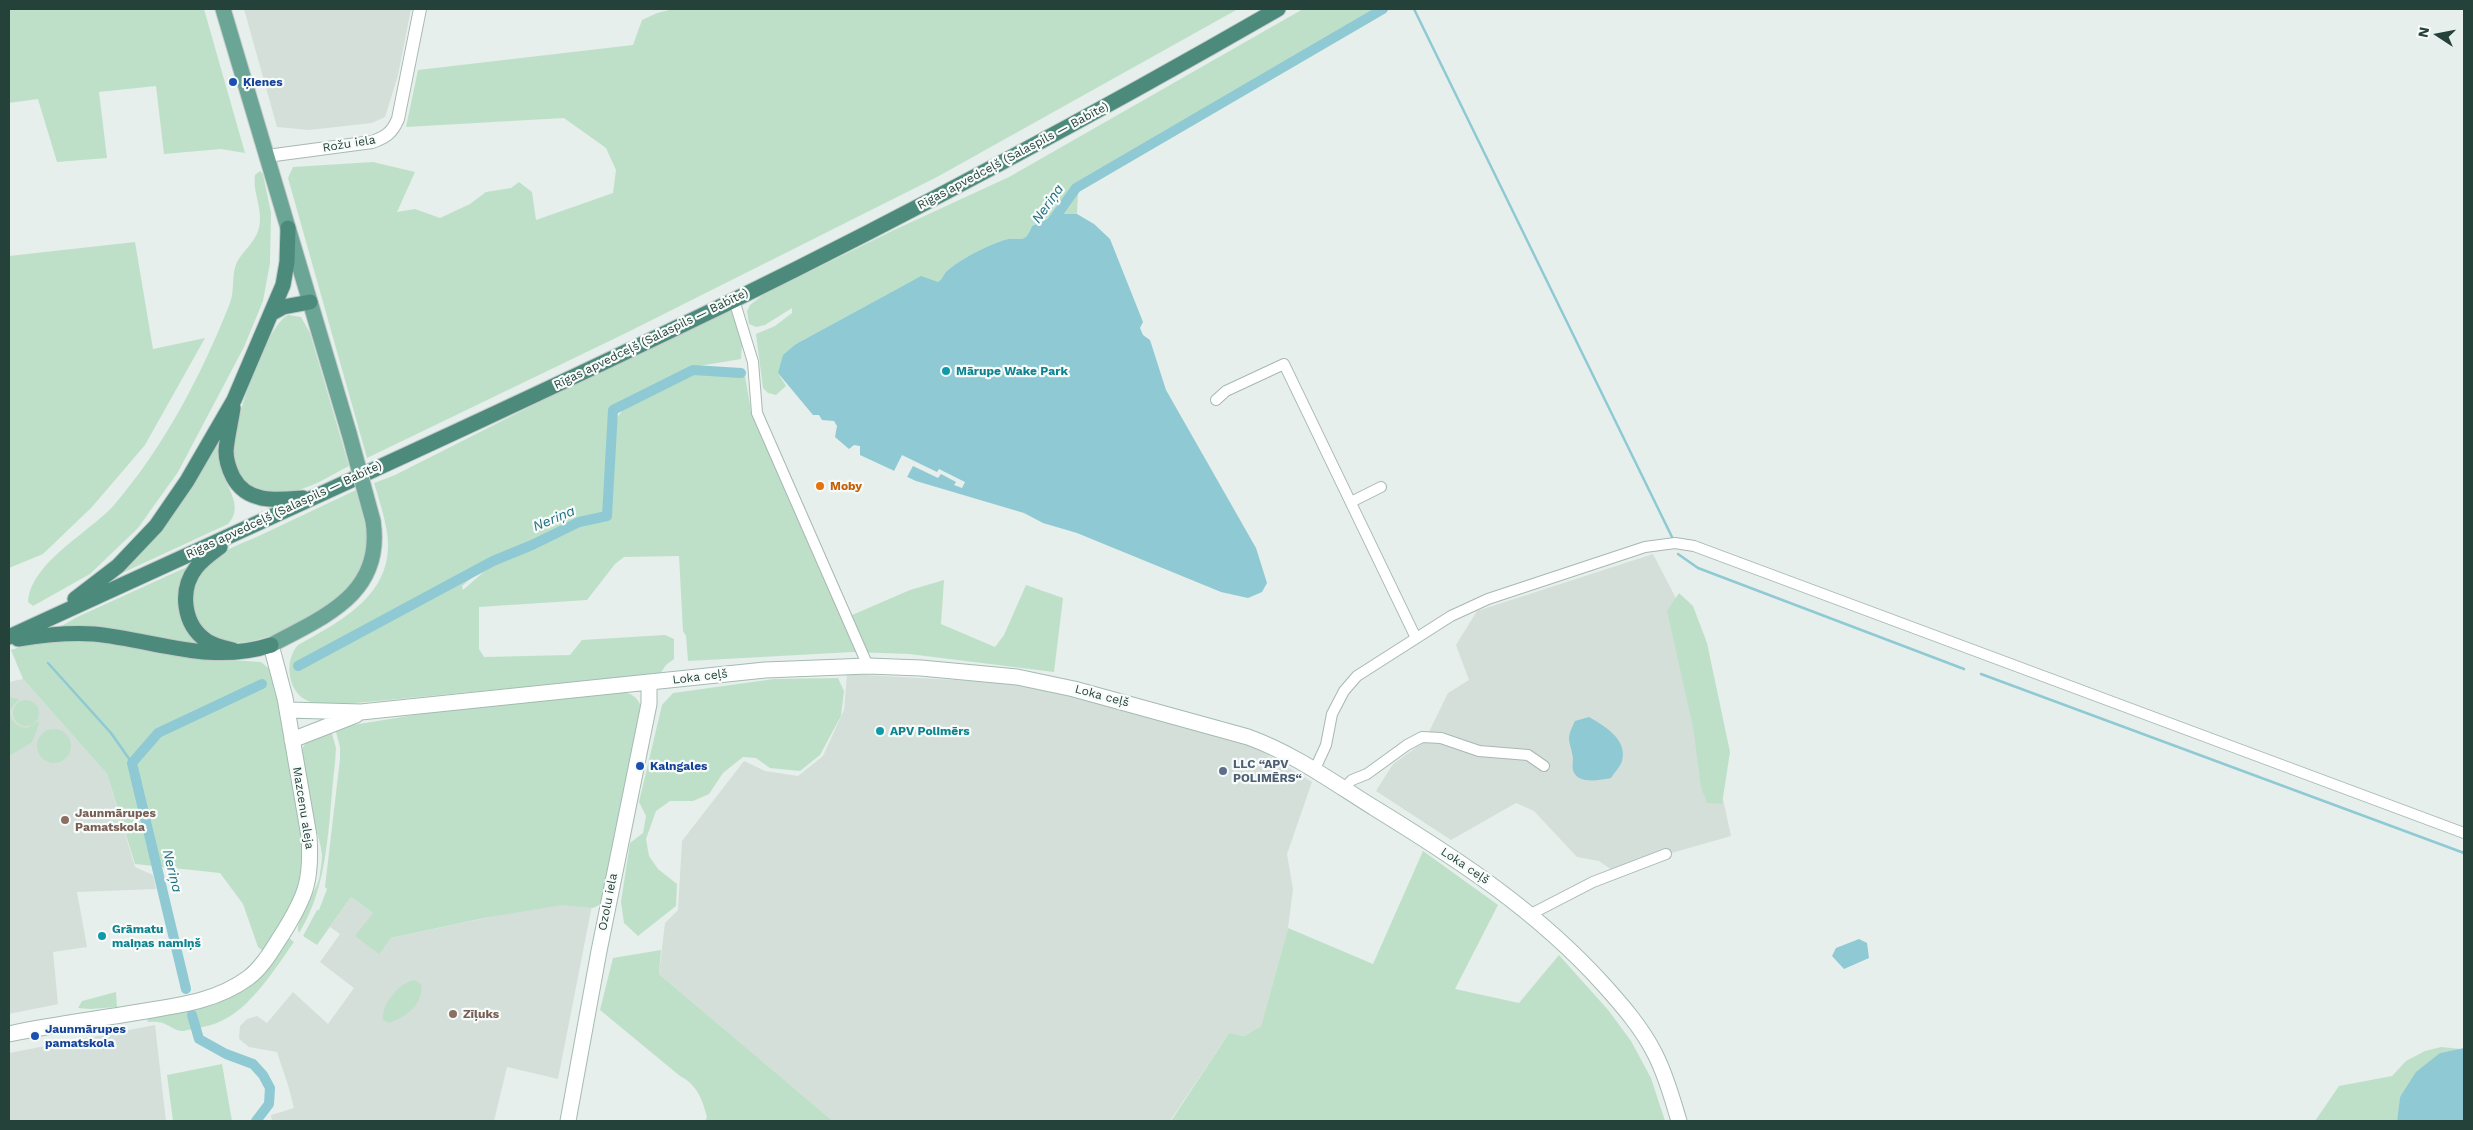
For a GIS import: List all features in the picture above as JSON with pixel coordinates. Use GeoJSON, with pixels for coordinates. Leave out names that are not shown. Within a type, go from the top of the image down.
{"type":"FeatureCollection","features":[{"type":"Feature","properties":{"kind":"highway","name":"Rīgas apvedceļš (Salaspils — Babīte)"},"geometry":{"type":"LineString","coordinates":[[9,639],[45,620],[541,392],[734,300],[935,198],[1122,98],[1278,9]]}},
{"type":"Feature","properties":{"kind":"highway"},"geometry":{"type":"LineString","coordinates":[[45,620],[118,566],[156,526],[187,481],[234,400],[274,312],[286,274],[288,228]]}},
{"type":"Feature","properties":{"kind":"highway"},"geometry":{"type":"LineString","coordinates":[[274,312],[283,307],[310,302]]}},
{"type":"Feature","properties":{"kind":"highway"},"geometry":{"type":"LineString","coordinates":[[234,400],[226,452],[228,468],[236,482],[246,493],[261,499],[312,498]]}},
{"type":"Feature","properties":{"kind":"highway"},"geometry":{"type":"LineString","coordinates":[[239,532],[196,568],[187,586],[186,607],[192,626],[207,641],[242,652]]}},
{"type":"Feature","properties":{"kind":"highway"},"geometry":{"type":"LineString","coordinates":[[9,639],[75,633],[127,639],[212,654],[242,652],[271,645]]}},
{"type":"Feature","properties":{"kind":"main road"},"geometry":{"type":"LineString","coordinates":[[224,9],[349,433],[373,521],[374,549],[363,583],[347,601],[329,615],[271,645]]}},
{"type":"Feature","properties":{"kind":"main road","name":"Mazcenu aleja"},"geometry":{"type":"LineString","coordinates":[[9,1034],[191,1003],[224,992],[257,970],[294,914],[304,896],[309,878],[309,836],[288,710],[271,645]]}},
{"type":"Feature","properties":{"kind":"main road","name":"Loka ceļš"},"geometry":{"type":"LineString","coordinates":[[288,710],[361,712],[765,670],[868,666],[921,668],[1017,677],[1074,689],[1248,737],[1274,746],[1315,769],[1343,789],[1476,872],[1531,914],[1590,970],[1622,1006],[1654,1052],[1664,1073],[1679,1121]]}},
{"type":"Feature","properties":{"kind":"main road","name":"Ozolu iela"},"geometry":{"type":"LineString","coordinates":[[568,1121],[599,950],[648,704],[649,683]]}},
{"type":"Feature","properties":{"kind":"main road","name":"Loka ceļš"},"geometry":{"type":"LineString","coordinates":[[292,740],[361,712]]}},
{"type":"Feature","properties":{"kind":"street","name":"Rožu iela"},"geometry":{"type":"LineString","coordinates":[[266,156],[372,142],[385,138],[393,131],[398,119],[420,9]]}},
{"type":"Feature","properties":{"kind":"street"},"geometry":{"type":"LineString","coordinates":[[734,300],[753,362],[757,413],[868,666]]}},
{"type":"Feature","properties":{"kind":"street"},"geometry":{"type":"LineString","coordinates":[[1216,400],[1226,391],[1288,362],[1350,502],[1416,638]]}},
{"type":"Feature","properties":{"kind":"street"},"geometry":{"type":"LineString","coordinates":[[1350,502],[1381,487]]}},
{"type":"Feature","properties":{"kind":"street"},"geometry":{"type":"LineString","coordinates":[[1315,769],[1326,745],[1332,714],[1344,691],[1357,676],[1451,616],[1488,599],[1645,547],[1675,543],[1694,546],[2464,833]]}},
{"type":"Feature","properties":{"kind":"street"},"geometry":{"type":"LineString","coordinates":[[1343,789],[1352,780],[1367,774],[1407,744],[1422,737],[1441,738],[1479,752],[1528,755],[1544,766]]}},
{"type":"Feature","properties":{"kind":"street"},"geometry":{"type":"LineString","coordinates":[[1531,914],[1593,882],[1666,854]]}},
{"type":"Feature","properties":{"kind":"shaded area"},"geometry":{"type":"Polygon","coordinates":[[[244,9],[411,9],[398,75],[385,117],[372,123],[309,130],[277,127],[244,9]]]}},
{"type":"Feature","properties":{"kind":"shaded area"},"geometry":{"type":"Polygon","coordinates":[[[1653,554],[1682,610],[1731,836],[1612,870],[1599,861],[1577,857],[1534,811],[1516,803],[1451,840],[1376,791],[1393,764],[1424,742],[1448,693],[1469,680],[1456,645],[1477,611],[1653,554]]]}},
{"type":"Feature","properties":{"kind":"shaded area"},"geometry":{"type":"Polygon","coordinates":[[[847,674],[1026,684],[1111,705],[1251,745],[1312,782],[1287,854],[1293,889],[1288,928],[1261,1026],[1244,1036],[1229,1033],[1170,1121],[833,1121],[659,974],[665,923],[678,910],[682,841],[744,761],[765,771],[798,776],[823,756],[844,710],[847,674]]]}},
{"type":"Feature","properties":{"kind":"shaded area","name":"Jaunmārupes Pamatskola"},"geometry":{"type":"Polygon","coordinates":[[[23,679],[107,774],[135,867],[153,875],[156,889],[77,892],[87,947],[53,952],[58,1004],[9,1014],[9,682],[23,679]]]}},
{"type":"Feature","properties":{"kind":"shaded area","name":"Zīļuks"},"geometry":{"type":"Polygon","coordinates":[[[594,895],[558,1079],[507,1067],[494,1121],[272,1121],[271,1115],[294,1108],[277,1052],[249,1047],[239,1039],[240,1026],[247,1019],[257,1016],[267,1023],[293,992],[328,1024],[354,988],[320,962],[340,934],[330,927],[351,897],[373,913],[391,938],[594,895]]]}},
{"type":"Feature","properties":{"kind":"shaded area"},"geometry":{"type":"Polygon","coordinates":[[[155,1025],[166,1121],[9,1121],[9,1053],[155,1025]]]}},
{"type":"Feature","properties":{"kind":"green space"},"geometry":{"type":"Polygon","coordinates":[[[9,9],[204,9],[245,153],[221,149],[164,154],[156,86],[99,92],[107,158],[57,162],[38,99],[9,103],[9,9]]]}},
{"type":"Feature","properties":{"kind":"green space"},"geometry":{"type":"Polygon","coordinates":[[[673,9],[1238,9],[937,177],[626,333],[367,458],[288,178],[293,167],[373,162],[415,172],[397,212],[415,209],[440,218],[470,204],[486,192],[511,188],[519,182],[532,192],[536,220],[613,193],[616,170],[606,148],[564,118],[406,127],[418,70],[633,45],[642,20],[657,13],[673,9]]]}},
{"type":"Feature","properties":{"kind":"green space"},"geometry":{"type":"Polygon","coordinates":[[[1303,9],[1389,9],[1078,192],[1077,214],[1058,214],[1032,226],[1024,238],[1004,240],[982,249],[954,265],[938,282],[914,280],[796,344],[778,373],[786,386],[776,395],[768,393],[763,388],[756,334],[775,326],[792,313],[792,308],[765,325],[756,327],[749,324],[747,311],[750,305],[764,294],[894,230],[1009,177],[1303,9]]]}},
{"type":"Feature","properties":{"kind":"green space"},"geometry":{"type":"Polygon","coordinates":[[[260,171],[263,174],[271,213],[270,263],[263,301],[244,347],[178,472],[138,528],[90,574],[33,606],[28,602],[32,587],[39,574],[63,549],[103,516],[132,483],[165,434],[194,383],[230,303],[237,262],[258,231],[260,217],[255,189],[255,175],[260,171]]]}},
{"type":"Feature","properties":{"kind":"green space"},"geometry":{"type":"Polygon","coordinates":[[[135,242],[153,349],[205,338],[145,445],[92,507],[43,554],[9,568],[9,256],[135,242]]]}},
{"type":"Feature","properties":{"kind":"green space"},"geometry":{"type":"Polygon","coordinates":[[[725,308],[732,310],[742,344],[741,359],[693,367],[612,408],[605,507],[602,514],[578,520],[532,544],[494,559],[462,586],[463,590],[494,563],[537,545],[578,524],[608,517],[616,419],[625,407],[697,371],[731,377],[745,376],[751,411],[843,619],[910,590],[944,580],[941,624],[995,647],[1004,635],[1026,585],[1063,598],[1054,672],[909,654],[853,652],[688,661],[686,636],[683,631],[679,556],[624,557],[615,564],[587,600],[479,607],[479,649],[484,657],[570,655],[582,640],[665,635],[674,639],[674,659],[666,665],[660,674],[346,704],[317,704],[301,697],[292,683],[290,675],[289,667],[294,651],[298,645],[332,625],[363,602],[375,588],[383,572],[388,553],[387,532],[374,483],[395,475],[725,308]]]}},
{"type":"Feature","properties":{"kind":"green space"},"geometry":{"type":"Polygon","coordinates":[[[288,315],[301,317],[310,333],[349,466],[305,488],[279,493],[260,490],[252,486],[239,473],[233,455],[243,402],[251,379],[269,338],[279,323],[288,315]]]}},
{"type":"Feature","properties":{"kind":"green space"},"geometry":{"type":"Polygon","coordinates":[[[219,438],[221,443],[221,465],[232,495],[235,510],[228,524],[118,575],[219,438]]]}},
{"type":"Feature","properties":{"kind":"green space"},"geometry":{"type":"Polygon","coordinates":[[[356,490],[365,524],[366,550],[358,575],[341,594],[311,617],[274,635],[238,643],[222,642],[206,632],[198,623],[192,602],[197,581],[202,571],[210,563],[229,549],[356,490]]]}},
{"type":"Feature","properties":{"kind":"green space"},"geometry":{"type":"Polygon","coordinates":[[[189,566],[195,646],[60,627],[75,618],[189,566]]]}},
{"type":"Feature","properties":{"kind":"green space"},"geometry":{"type":"Polygon","coordinates":[[[1679,593],[1693,606],[1707,643],[1730,752],[1722,804],[1707,803],[1701,787],[1693,727],[1667,611],[1679,593]]]}},
{"type":"Feature","properties":{"kind":"green space"},"geometry":{"type":"Polygon","coordinates":[[[83,639],[217,659],[261,662],[272,671],[276,682],[303,834],[303,869],[298,891],[287,914],[263,951],[258,947],[243,904],[220,873],[135,864],[107,774],[23,679],[11,650],[36,642],[83,639]]]}},
{"type":"Feature","properties":{"kind":"green space"},"geometry":{"type":"Polygon","coordinates":[[[838,678],[844,691],[841,716],[820,755],[800,771],[770,768],[756,758],[743,757],[723,773],[709,794],[693,801],[670,801],[656,811],[646,839],[649,856],[658,869],[677,884],[676,906],[638,936],[624,923],[621,902],[630,843],[643,833],[646,816],[639,802],[662,705],[673,693],[774,679],[838,678]]]}},
{"type":"Feature","properties":{"kind":"green space"},"geometry":{"type":"Polygon","coordinates":[[[620,691],[634,696],[642,708],[603,899],[599,905],[593,908],[562,905],[484,918],[391,938],[379,954],[355,936],[373,913],[351,897],[317,945],[303,936],[317,910],[319,910],[327,889],[325,887],[340,759],[340,747],[335,728],[438,711],[620,691]]]}},
{"type":"Feature","properties":{"kind":"green space"},"geometry":{"type":"Polygon","coordinates":[[[9,697],[19,699],[10,710],[14,723],[27,728],[39,721],[39,724],[32,742],[9,756],[9,697]]]}},
{"type":"Feature","properties":{"kind":"green space"},"geometry":{"type":"Polygon","coordinates":[[[26,700],[35,704],[39,713],[35,722],[26,726],[17,722],[13,713],[17,704],[26,700]]]}},
{"type":"Feature","properties":{"kind":"green space"},"geometry":{"type":"Polygon","coordinates":[[[54,729],[66,734],[71,746],[66,758],[54,763],[42,758],[37,746],[42,734],[54,729]]]}},
{"type":"Feature","properties":{"kind":"green space"},"geometry":{"type":"Polygon","coordinates":[[[331,730],[336,748],[326,851],[317,894],[299,933],[298,927],[303,912],[319,880],[322,854],[303,782],[301,754],[306,743],[331,730]]]}},
{"type":"Feature","properties":{"kind":"green space"},"geometry":{"type":"Polygon","coordinates":[[[1423,851],[1498,905],[1455,989],[1519,1003],[1559,955],[1609,1011],[1631,1041],[1651,1078],[1665,1121],[1171,1121],[1229,1033],[1244,1036],[1261,1026],[1288,928],[1373,964],[1423,851]]]}},
{"type":"Feature","properties":{"kind":"green space"},"geometry":{"type":"Polygon","coordinates":[[[289,938],[294,942],[261,988],[229,1017],[217,1023],[184,1031],[179,1031],[161,1023],[148,1022],[147,1018],[192,1010],[234,995],[258,977],[289,938]]]}},
{"type":"Feature","properties":{"kind":"green space"},"geometry":{"type":"Polygon","coordinates":[[[661,950],[659,974],[833,1121],[705,1121],[707,1117],[695,1088],[600,1010],[613,958],[661,950]]]}},
{"type":"Feature","properties":{"kind":"green space"},"geometry":{"type":"Polygon","coordinates":[[[414,980],[421,984],[420,998],[417,1004],[407,1014],[395,1021],[388,1023],[383,1020],[385,1008],[392,996],[403,985],[414,980]]]}},
{"type":"Feature","properties":{"kind":"green space"},"geometry":{"type":"Polygon","coordinates":[[[116,992],[117,1007],[78,1008],[82,1001],[116,992]]]}},
{"type":"Feature","properties":{"kind":"green space"},"geometry":{"type":"Polygon","coordinates":[[[2441,1047],[2461,1049],[2440,1053],[2400,1097],[2397,1121],[2315,1121],[2339,1086],[2392,1076],[2406,1061],[2425,1051],[2441,1047]]]}},
{"type":"Feature","properties":{"kind":"green space"},"geometry":{"type":"Polygon","coordinates":[[[222,1064],[232,1121],[173,1121],[167,1075],[222,1064]]]}},
{"type":"Feature","properties":{"kind":"water"},"geometry":{"type":"Polygon","coordinates":[[[1058,214],[1077,214],[1094,224],[1110,239],[1143,322],[1140,328],[1143,335],[1150,340],[1166,390],[1256,548],[1267,583],[1262,592],[1248,598],[1221,592],[1077,533],[1043,523],[1024,513],[916,481],[860,455],[860,446],[854,445],[849,449],[835,437],[837,426],[834,421],[822,420],[819,415],[813,415],[778,373],[783,355],[796,344],[921,276],[938,282],[948,270],[967,257],[1004,240],[1024,238],[1032,226],[1058,214]]]}},
{"type":"Feature","properties":{"kind":"water"},"geometry":{"type":"Polygon","coordinates":[[[1589,717],[1608,729],[1621,746],[1623,753],[1622,761],[1611,778],[1584,780],[1575,775],[1573,770],[1573,758],[1569,740],[1570,733],[1575,721],[1589,717]]]}},
{"type":"Feature","properties":{"kind":"water"},"geometry":{"type":"Polygon","coordinates":[[[1859,939],[1867,943],[1869,958],[1844,969],[1832,956],[1836,948],[1859,939]]]}},
{"type":"Feature","properties":{"kind":"water"},"geometry":{"type":"Polygon","coordinates":[[[2464,1048],[2464,1121],[2397,1121],[2400,1097],[2416,1072],[2440,1053],[2464,1048]]]}},
{"type":"Feature","properties":{"kind":"pier"},"geometry":{"type":"Polygon","coordinates":[[[902,455],[937,472],[939,469],[965,482],[962,488],[954,485],[956,482],[941,474],[938,478],[913,466],[906,479],[893,473],[902,455]]]}},
{"type":"Feature","properties":{"kind":"waterway","name":"Neriņa"},"geometry":{"type":"LineString","coordinates":[[1051,223],[1076,188],[1383,9]]}},
{"type":"Feature","properties":{"kind":"waterway"},"geometry":{"type":"LineString","coordinates":[[1414,9],[1672,537]]}},
{"type":"Feature","properties":{"kind":"waterway","name":"Neriņa"},"geometry":{"type":"LineString","coordinates":[[298,666],[493,561],[532,545],[579,522],[607,516],[613,410],[693,370],[741,373]]}},
{"type":"Feature","properties":{"kind":"waterway"},"geometry":{"type":"LineString","coordinates":[[1678,554],[1698,568],[1964,669]]}},
{"type":"Feature","properties":{"kind":"waterway"},"geometry":{"type":"LineString","coordinates":[[48,663],[111,733],[132,763]]}},
{"type":"Feature","properties":{"kind":"waterway"},"geometry":{"type":"LineString","coordinates":[[1981,674],[2464,853]]}},
{"type":"Feature","properties":{"kind":"waterway","name":"Neriņa"},"geometry":{"type":"LineString","coordinates":[[186,989],[132,763],[158,733],[262,684]]}},
{"type":"Feature","properties":{"kind":"waterway","name":"Neriņa"},"geometry":{"type":"LineString","coordinates":[[192,1015],[199,1039],[226,1054],[253,1064],[263,1075],[270,1088],[269,1104],[256,1121]]}},
{"type":"Feature","properties":{"kind":"place","name":"Ķienes"},"geometry":{"type":"Point","coordinates":[233,82]}},
{"type":"Feature","properties":{"kind":"place","name":"Mārupe Wake Park"},"geometry":{"type":"Point","coordinates":[946,371]}},
{"type":"Feature","properties":{"kind":"place","name":"Moby"},"geometry":{"type":"Point","coordinates":[820,486]}},
{"type":"Feature","properties":{"kind":"place","name":"APV Polimērs"},"geometry":{"type":"Point","coordinates":[880,731]}},
{"type":"Feature","properties":{"kind":"place","name":"Kalngales"},"geometry":{"type":"Point","coordinates":[640,766]}},
{"type":"Feature","properties":{"kind":"place","name":"LLC “APV POLIMĒRS“"},"geometry":{"type":"Point","coordinates":[1223,771]}},
{"type":"Feature","properties":{"kind":"place","name":"Jaunmārupes Pamatskola"},"geometry":{"type":"Point","coordinates":[65,820]}},
{"type":"Feature","properties":{"kind":"place","name":"Grāmatu maiņas namiņš"},"geometry":{"type":"Point","coordinates":[102,936]}},
{"type":"Feature","properties":{"kind":"place","name":"Zīļuks"},"geometry":{"type":"Point","coordinates":[453,1014]}},
{"type":"Feature","properties":{"kind":"place","name":"Jaunmārupes pamatskola"},"geometry":{"type":"Point","coordinates":[35,1036]}}]}
